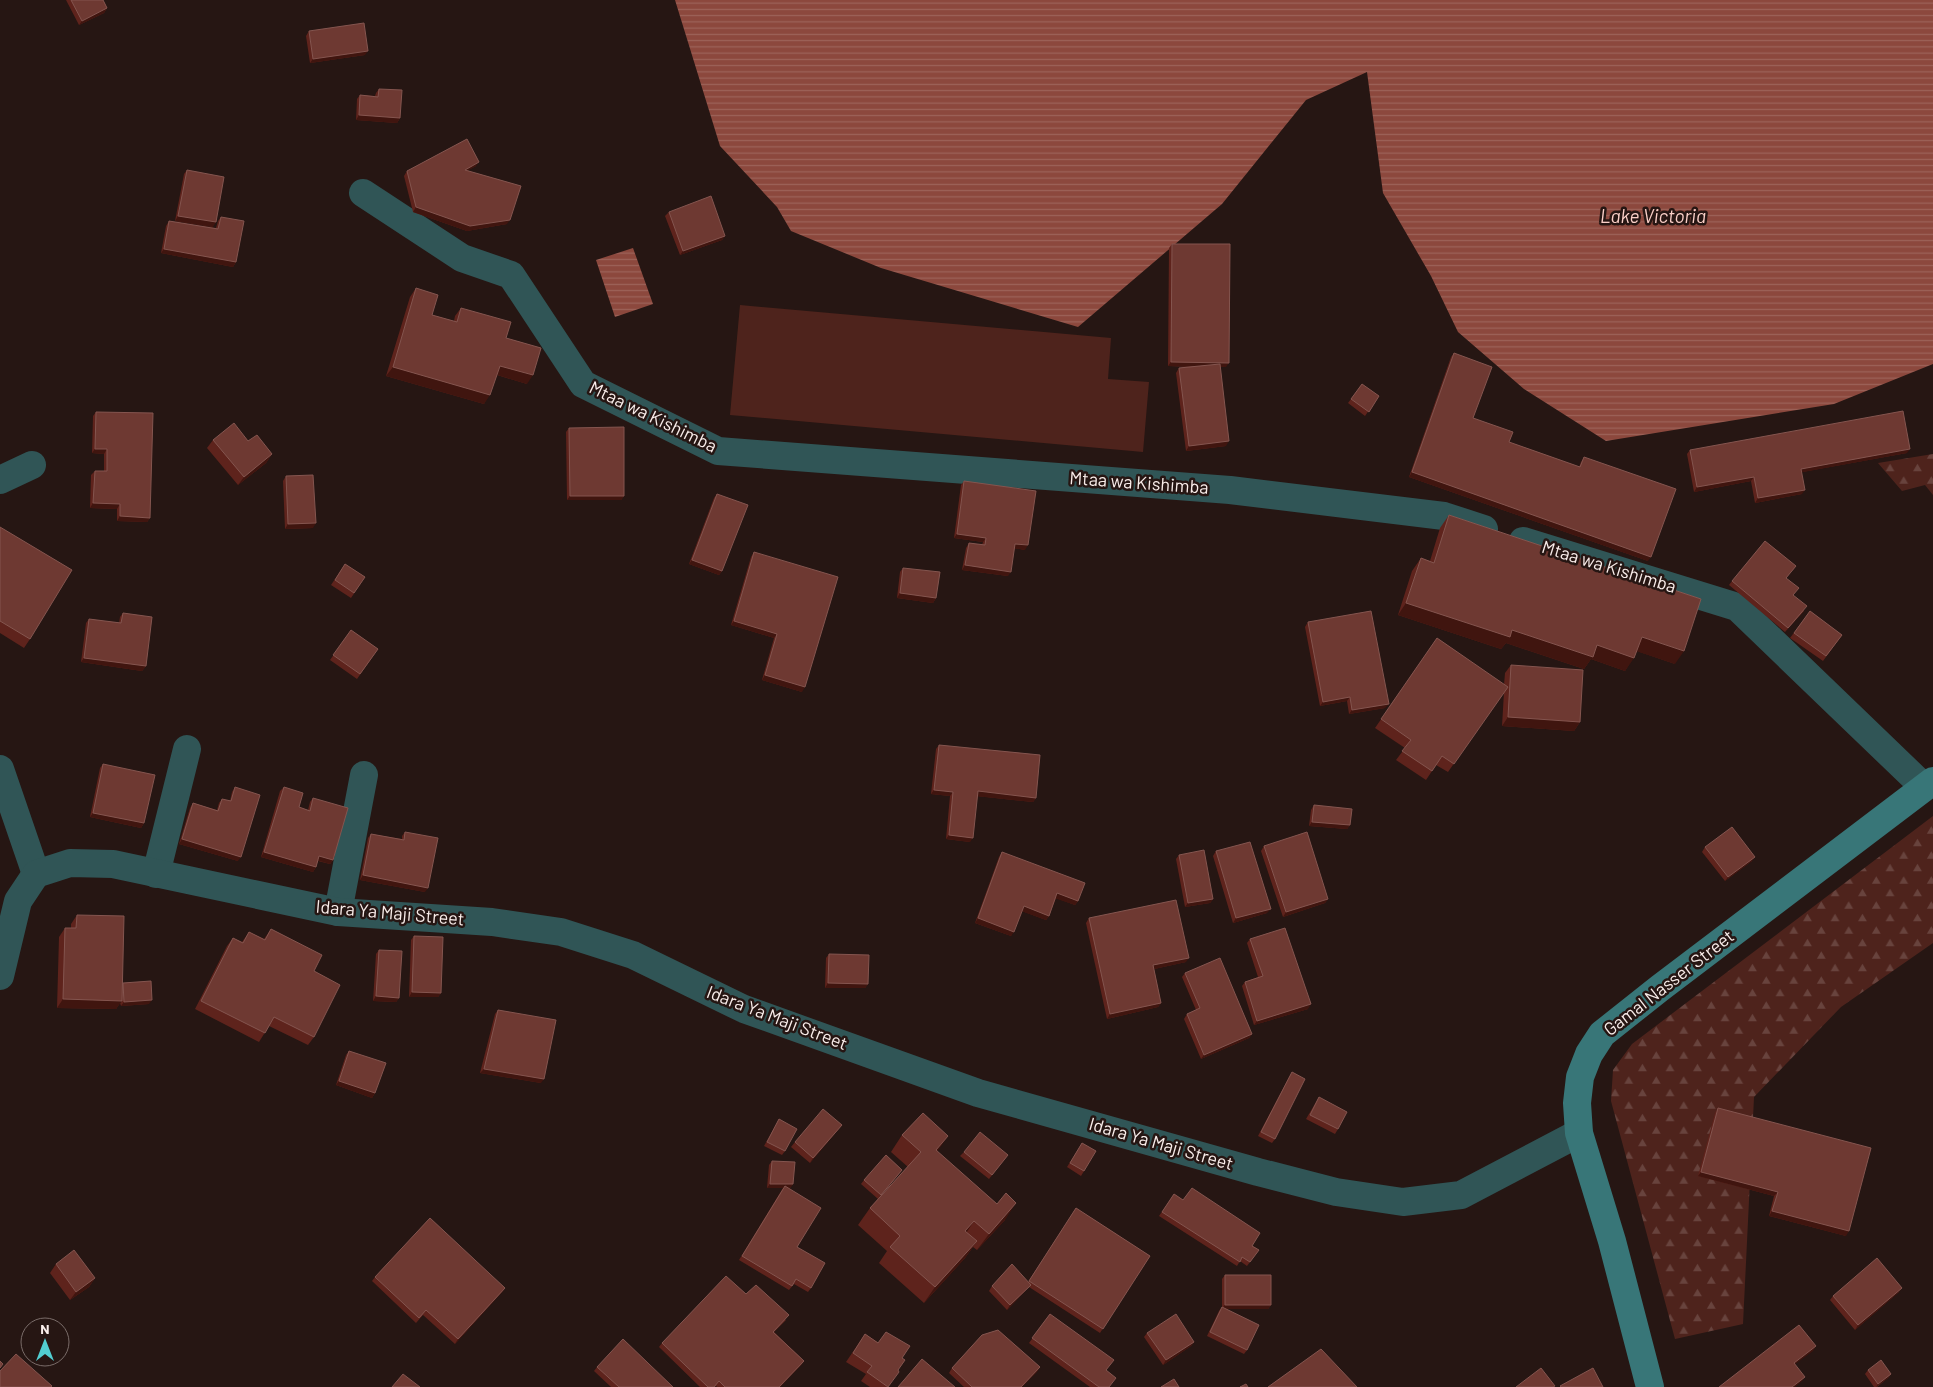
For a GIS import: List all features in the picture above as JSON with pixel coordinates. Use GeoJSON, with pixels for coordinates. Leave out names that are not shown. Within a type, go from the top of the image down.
{"type":"FeatureCollection","features":[{"type":"Feature","properties":{"kind":"main road","name":"Gamal Nasser Street"},"geometry":{"type":"LineString","coordinates":[[1650,1387],[1612,1241],[1579,1133],[1577,1103],[1580,1077],[1589,1054],[1602,1034],[1928,784]]}},
{"type":"Feature","properties":{"kind":"street","name":"Mtaa wa Kishimba"},"geometry":{"type":"LineString","coordinates":[[363,193],[462,258],[511,275],[583,384],[718,451],[1230,490],[1444,516],[1737,607],[1928,784]]}},
{"type":"Feature","properties":{"kind":"street"},"geometry":{"type":"LineString","coordinates":[[0,480],[32,465]]}},
{"type":"Feature","properties":{"kind":"street"},"geometry":{"type":"LineString","coordinates":[[156,874],[187,749]]}},
{"type":"Feature","properties":{"kind":"street"},"geometry":{"type":"LineString","coordinates":[[0,769],[36,874],[18,901],[0,976]]}},
{"type":"Feature","properties":{"kind":"street"},"geometry":{"type":"LineString","coordinates":[[338,912],[364,775]]}},
{"type":"Feature","properties":{"kind":"street","name":"Idara Ya Maji Street"},"geometry":{"type":"LineString","coordinates":[[36,874],[70,863],[113,864],[338,912],[492,922],[561,932],[633,955],[744,1009],[978,1093],[1258,1172],[1336,1192],[1403,1202],[1461,1195],[1579,1133]]}},
{"type":"Feature","properties":{"kind":"green space"},"geometry":{"type":"Polygon","coordinates":[[[740,305],[1111,338],[1108,379],[1149,382],[1143,452],[730,415],[740,305]]]}},
{"type":"Feature","properties":{"kind":"green space"},"geometry":{"type":"Polygon","coordinates":[[[1933,454],[1933,495],[1925,485],[1902,491],[1878,463],[1933,454]]]}},
{"type":"Feature","properties":{"kind":"green space"},"geometry":{"type":"Polygon","coordinates":[[[1933,816],[1933,943],[1841,1007],[1754,1097],[1743,1324],[1675,1339],[1611,1101],[1613,1070],[1632,1044],[1933,816]]]}},
{"type":"Feature","properties":{"kind":"water","name":"Lake Victoria"},"geometry":{"type":"Polygon","coordinates":[[[675,0],[1933,0],[1933,364],[1834,404],[1606,441],[1524,389],[1458,332],[1431,276],[1383,193],[1367,72],[1306,100],[1222,204],[1078,327],[881,268],[791,231],[777,207],[720,146],[675,0]]]}},
{"type":"Feature","properties":{"kind":"water"},"geometry":{"type":"Polygon","coordinates":[[[633,248],[653,304],[615,317],[596,260],[633,248]]]}},
{"type":"Feature","properties":{"kind":"building"},"geometry":{"type":"Polygon","coordinates":[[[71,0],[103,0],[107,8],[82,21],[71,0]]]}},
{"type":"Feature","properties":{"kind":"building"},"geometry":{"type":"Polygon","coordinates":[[[364,23],[368,51],[313,59],[309,31],[364,23]]]}},
{"type":"Feature","properties":{"kind":"building"},"geometry":{"type":"Polygon","coordinates":[[[379,89],[402,90],[400,118],[359,115],[360,95],[378,97],[379,89]]]}},
{"type":"Feature","properties":{"kind":"building"},"geometry":{"type":"Polygon","coordinates":[[[467,139],[479,162],[465,170],[521,186],[510,220],[470,226],[416,207],[407,171],[467,139]]]}},
{"type":"Feature","properties":{"kind":"building"},"geometry":{"type":"Polygon","coordinates":[[[187,170],[224,177],[216,222],[178,216],[187,170]]]}},
{"type":"Feature","properties":{"kind":"building"},"geometry":{"type":"Polygon","coordinates":[[[711,196],[725,236],[683,251],[669,212],[711,196]]]}},
{"type":"Feature","properties":{"kind":"building"},"geometry":{"type":"Polygon","coordinates":[[[221,217],[244,221],[236,262],[164,249],[169,221],[218,229],[221,217]]]}},
{"type":"Feature","properties":{"kind":"building"},"geometry":{"type":"Polygon","coordinates":[[[1172,244],[1230,244],[1229,363],[1171,362],[1172,244]]]}},
{"type":"Feature","properties":{"kind":"building"},"geometry":{"type":"Polygon","coordinates":[[[416,288],[438,295],[432,315],[457,322],[461,308],[511,322],[506,338],[541,348],[533,375],[500,366],[490,395],[393,367],[416,288]]]}},
{"type":"Feature","properties":{"kind":"building"},"geometry":{"type":"Polygon","coordinates":[[[1454,353],[1492,367],[1473,418],[1513,432],[1509,442],[1580,467],[1584,457],[1676,489],[1651,557],[1412,472],[1454,353]]]}},
{"type":"Feature","properties":{"kind":"building"},"geometry":{"type":"Polygon","coordinates":[[[1220,364],[1229,441],[1189,446],[1179,368],[1220,364]]]}},
{"type":"Feature","properties":{"kind":"building"},"geometry":{"type":"Polygon","coordinates":[[[1362,384],[1379,396],[1369,412],[1351,399],[1362,384]]]}},
{"type":"Feature","properties":{"kind":"building"},"geometry":{"type":"Polygon","coordinates":[[[1903,411],[1910,449],[1801,469],[1805,490],[1758,498],[1754,477],[1697,487],[1690,450],[1903,411]]]}},
{"type":"Feature","properties":{"kind":"building"},"geometry":{"type":"Polygon","coordinates":[[[96,412],[153,413],[150,518],[120,516],[120,504],[93,503],[95,471],[107,471],[107,449],[95,449],[96,412]]]}},
{"type":"Feature","properties":{"kind":"building"},"geometry":{"type":"Polygon","coordinates":[[[234,423],[248,441],[257,435],[272,454],[244,477],[213,440],[234,423]]]}},
{"type":"Feature","properties":{"kind":"building"},"geometry":{"type":"Polygon","coordinates":[[[624,427],[624,496],[570,496],[569,428],[624,427]]]}},
{"type":"Feature","properties":{"kind":"building"},"geometry":{"type":"Polygon","coordinates":[[[313,475],[316,523],[288,524],[286,476],[313,475]]]}},
{"type":"Feature","properties":{"kind":"building"},"geometry":{"type":"Polygon","coordinates":[[[964,481],[1036,491],[1028,545],[1015,544],[1011,572],[965,565],[969,543],[985,545],[986,538],[957,534],[964,481]]]}},
{"type":"Feature","properties":{"kind":"building"},"geometry":{"type":"Polygon","coordinates":[[[717,494],[748,505],[722,571],[692,560],[717,494]]]}},
{"type":"Feature","properties":{"kind":"building"},"geometry":{"type":"Polygon","coordinates":[[[1449,515],[1701,599],[1684,651],[1642,637],[1634,658],[1597,645],[1593,657],[1512,630],[1510,637],[1406,603],[1421,558],[1434,563],[1449,515]]]}},
{"type":"Feature","properties":{"kind":"building"},"geometry":{"type":"Polygon","coordinates":[[[0,527],[72,570],[30,639],[0,621],[0,527]]]}},
{"type":"Feature","properties":{"kind":"building"},"geometry":{"type":"Polygon","coordinates":[[[1765,541],[1796,566],[1786,578],[1799,588],[1793,595],[1807,606],[1788,628],[1732,581],[1765,541]]]}},
{"type":"Feature","properties":{"kind":"building"},"geometry":{"type":"Polygon","coordinates":[[[754,552],[838,577],[805,687],[765,675],[777,634],[734,621],[754,552]]]}},
{"type":"Feature","properties":{"kind":"building"},"geometry":{"type":"Polygon","coordinates":[[[345,564],[365,577],[354,593],[335,580],[345,564]]]}},
{"type":"Feature","properties":{"kind":"building"},"geometry":{"type":"Polygon","coordinates":[[[903,568],[940,572],[936,598],[900,593],[903,568]]]}},
{"type":"Feature","properties":{"kind":"building"},"geometry":{"type":"Polygon","coordinates":[[[1371,611],[1389,704],[1352,710],[1350,697],[1323,702],[1308,622],[1371,611]]]}},
{"type":"Feature","properties":{"kind":"building"},"geometry":{"type":"Polygon","coordinates":[[[1810,611],[1842,635],[1826,656],[1794,633],[1810,611]]]}},
{"type":"Feature","properties":{"kind":"building"},"geometry":{"type":"Polygon","coordinates":[[[123,613],[152,617],[146,666],[84,658],[89,619],[121,623],[123,613]]]}},
{"type":"Feature","properties":{"kind":"building"},"geometry":{"type":"Polygon","coordinates":[[[351,630],[378,649],[360,674],[333,655],[351,630]]]}},
{"type":"Feature","properties":{"kind":"building"},"geometry":{"type":"Polygon","coordinates":[[[1437,638],[1508,687],[1454,764],[1442,756],[1432,771],[1402,751],[1411,740],[1381,719],[1437,638]]]}},
{"type":"Feature","properties":{"kind":"building"},"geometry":{"type":"Polygon","coordinates":[[[1511,665],[1583,670],[1580,722],[1508,717],[1511,665]]]}},
{"type":"Feature","properties":{"kind":"building"},"geometry":{"type":"Polygon","coordinates":[[[939,745],[1040,755],[1036,798],[978,791],[973,838],[949,835],[953,792],[934,790],[939,745]]]}},
{"type":"Feature","properties":{"kind":"building"},"geometry":{"type":"Polygon","coordinates":[[[103,764],[155,775],[144,823],[93,813],[103,764]]]}},
{"type":"Feature","properties":{"kind":"building"},"geometry":{"type":"Polygon","coordinates":[[[235,787],[260,795],[241,857],[182,839],[193,803],[218,811],[222,799],[231,801],[235,787]]]}},
{"type":"Feature","properties":{"kind":"building"},"geometry":{"type":"Polygon","coordinates":[[[284,787],[303,793],[299,807],[310,811],[313,798],[348,808],[333,860],[319,856],[316,867],[264,852],[284,787]]]}},
{"type":"Feature","properties":{"kind":"building"},"geometry":{"type":"Polygon","coordinates":[[[1314,805],[1352,809],[1350,825],[1312,822],[1314,805]]]}},
{"type":"Feature","properties":{"kind":"building"},"geometry":{"type":"Polygon","coordinates":[[[1732,827],[1755,857],[1728,877],[1705,847],[1732,827]]]}},
{"type":"Feature","properties":{"kind":"building"},"geometry":{"type":"Polygon","coordinates":[[[405,832],[438,838],[428,888],[363,875],[371,834],[404,840],[405,832]]]}},
{"type":"Feature","properties":{"kind":"building"},"geometry":{"type":"Polygon","coordinates":[[[1307,832],[1328,899],[1286,912],[1264,846],[1307,832]]]}},
{"type":"Feature","properties":{"kind":"building"},"geometry":{"type":"Polygon","coordinates":[[[1250,842],[1271,909],[1236,918],[1216,851],[1250,842]]]}},
{"type":"Feature","properties":{"kind":"building"},"geometry":{"type":"Polygon","coordinates":[[[1204,850],[1213,899],[1188,903],[1179,855],[1204,850]]]}},
{"type":"Feature","properties":{"kind":"building"},"geometry":{"type":"Polygon","coordinates":[[[1002,852],[1085,883],[1078,901],[1057,893],[1049,916],[1024,906],[1014,932],[978,918],[1002,852]]]}},
{"type":"Feature","properties":{"kind":"building"},"geometry":{"type":"Polygon","coordinates":[[[1176,900],[1189,958],[1153,965],[1161,1003],[1110,1014],[1089,918],[1176,900]]]}},
{"type":"Feature","properties":{"kind":"building"},"geometry":{"type":"Polygon","coordinates":[[[77,915],[124,916],[122,1001],[63,999],[65,928],[76,928],[77,915]]]}},
{"type":"Feature","properties":{"kind":"building"},"geometry":{"type":"Polygon","coordinates":[[[1285,928],[1311,1004],[1257,1021],[1245,982],[1263,976],[1250,939],[1285,928]]]}},
{"type":"Feature","properties":{"kind":"building"},"geometry":{"type":"Polygon","coordinates":[[[271,929],[322,955],[314,971],[340,985],[314,1037],[274,1017],[265,1033],[201,1001],[233,938],[243,943],[249,932],[265,940],[271,929]]]}},
{"type":"Feature","properties":{"kind":"building"},"geometry":{"type":"Polygon","coordinates":[[[414,936],[443,937],[441,993],[412,992],[414,936]]]}},
{"type":"Feature","properties":{"kind":"building"},"geometry":{"type":"Polygon","coordinates":[[[379,950],[402,951],[399,998],[376,996],[379,950]]]}},
{"type":"Feature","properties":{"kind":"building"},"geometry":{"type":"Polygon","coordinates":[[[829,954],[869,955],[868,984],[828,983],[829,954]]]}},
{"type":"Feature","properties":{"kind":"building"},"geometry":{"type":"Polygon","coordinates":[[[1220,958],[1252,1034],[1204,1055],[1187,1014],[1200,1008],[1185,973],[1220,958]]]}},
{"type":"Feature","properties":{"kind":"building"},"geometry":{"type":"Polygon","coordinates":[[[151,981],[152,1000],[124,1002],[123,983],[151,981]]]}},
{"type":"Feature","properties":{"kind":"building"},"geometry":{"type":"Polygon","coordinates":[[[498,1010],[556,1020],[544,1079],[484,1069],[498,1010]]]}},
{"type":"Feature","properties":{"kind":"building"},"geometry":{"type":"Polygon","coordinates":[[[349,1051],[386,1063],[375,1093],[339,1081],[349,1051]]]}},
{"type":"Feature","properties":{"kind":"building"},"geometry":{"type":"Polygon","coordinates":[[[1292,1072],[1305,1079],[1275,1139],[1261,1132],[1292,1072]]]}},
{"type":"Feature","properties":{"kind":"building"},"geometry":{"type":"Polygon","coordinates":[[[1319,1097],[1347,1112],[1338,1129],[1310,1115],[1319,1097]]]}},
{"type":"Feature","properties":{"kind":"building"},"geometry":{"type":"Polygon","coordinates":[[[1718,1108],[1871,1148],[1849,1231],[1772,1211],[1778,1192],[1701,1172],[1718,1108]]]}},
{"type":"Feature","properties":{"kind":"building"},"geometry":{"type":"Polygon","coordinates":[[[823,1109],[842,1125],[813,1158],[795,1142],[823,1109]]]}},
{"type":"Feature","properties":{"kind":"building"},"geometry":{"type":"Polygon","coordinates":[[[923,1113],[948,1136],[936,1150],[997,1204],[1006,1193],[1016,1203],[989,1234],[974,1221],[965,1231],[977,1241],[935,1287],[890,1247],[900,1236],[870,1208],[921,1152],[902,1135],[923,1113]]]}},
{"type":"Feature","properties":{"kind":"building"},"geometry":{"type":"Polygon","coordinates":[[[779,1119],[797,1129],[785,1151],[767,1142],[779,1119]]]}},
{"type":"Feature","properties":{"kind":"building"},"geometry":{"type":"Polygon","coordinates":[[[980,1132],[1008,1155],[992,1175],[964,1152],[980,1132]]]}},
{"type":"Feature","properties":{"kind":"building"},"geometry":{"type":"Polygon","coordinates":[[[1082,1143],[1096,1151],[1084,1171],[1070,1163],[1082,1143]]]}},
{"type":"Feature","properties":{"kind":"building"},"geometry":{"type":"Polygon","coordinates":[[[886,1155],[902,1170],[881,1195],[864,1180],[886,1155]]]}},
{"type":"Feature","properties":{"kind":"building"},"geometry":{"type":"Polygon","coordinates":[[[772,1161],[795,1162],[793,1184],[770,1184],[772,1161]]]}},
{"type":"Feature","properties":{"kind":"building"},"geometry":{"type":"Polygon","coordinates":[[[785,1186],[821,1208],[797,1247],[825,1263],[811,1288],[796,1279],[792,1286],[742,1256],[785,1186]]]}},
{"type":"Feature","properties":{"kind":"building"},"geometry":{"type":"Polygon","coordinates":[[[1192,1188],[1260,1233],[1252,1246],[1259,1250],[1250,1262],[1242,1257],[1240,1262],[1162,1212],[1174,1194],[1183,1200],[1192,1188]]]}},
{"type":"Feature","properties":{"kind":"building"},"geometry":{"type":"Polygon","coordinates":[[[1076,1208],[1150,1256],[1103,1329],[1029,1281],[1076,1208]]]}},
{"type":"Feature","properties":{"kind":"building"},"geometry":{"type":"Polygon","coordinates":[[[430,1218],[505,1288],[458,1339],[426,1310],[419,1318],[375,1277],[430,1218]]]}},
{"type":"Feature","properties":{"kind":"building"},"geometry":{"type":"Polygon","coordinates":[[[74,1250],[95,1278],[76,1292],[56,1264],[74,1250]]]}},
{"type":"Feature","properties":{"kind":"building"},"geometry":{"type":"Polygon","coordinates":[[[1877,1258],[1902,1288],[1858,1325],[1833,1296],[1877,1258]]]}},
{"type":"Feature","properties":{"kind":"building"},"geometry":{"type":"Polygon","coordinates":[[[1012,1264],[1031,1285],[1010,1305],[992,1286],[1012,1264]]]}},
{"type":"Feature","properties":{"kind":"building"},"geometry":{"type":"Polygon","coordinates":[[[1225,1275],[1271,1275],[1271,1305],[1225,1305],[1225,1275]]]}},
{"type":"Feature","properties":{"kind":"building"},"geometry":{"type":"Polygon","coordinates":[[[726,1276],[746,1294],[756,1285],[789,1315],[773,1332],[804,1361],[779,1387],[725,1387],[719,1381],[714,1387],[708,1387],[662,1343],[726,1276]]]}},
{"type":"Feature","properties":{"kind":"building"},"geometry":{"type":"Polygon","coordinates":[[[1222,1307],[1259,1325],[1247,1350],[1210,1332],[1222,1307]]]}},
{"type":"Feature","properties":{"kind":"building"},"geometry":{"type":"Polygon","coordinates":[[[1050,1314],[1114,1360],[1106,1370],[1116,1378],[1109,1387],[1099,1387],[1032,1338],[1050,1314]]]}},
{"type":"Feature","properties":{"kind":"building"},"geometry":{"type":"Polygon","coordinates":[[[1176,1314],[1194,1342],[1166,1360],[1147,1333],[1176,1314]]]}},
{"type":"Feature","properties":{"kind":"building"},"geometry":{"type":"Polygon","coordinates":[[[1799,1325],[1816,1346],[1794,1363],[1805,1377],[1792,1387],[1719,1387],[1799,1325]]]}},
{"type":"Feature","properties":{"kind":"building"},"geometry":{"type":"Polygon","coordinates":[[[998,1330],[1040,1367],[1021,1387],[972,1387],[952,1368],[982,1335],[998,1330]]]}},
{"type":"Feature","properties":{"kind":"building"},"geometry":{"type":"Polygon","coordinates":[[[886,1332],[910,1346],[902,1358],[905,1360],[898,1370],[899,1372],[888,1387],[867,1372],[872,1366],[853,1353],[865,1334],[878,1343],[886,1332]]]}},
{"type":"Feature","properties":{"kind":"building"},"geometry":{"type":"Polygon","coordinates":[[[623,1339],[673,1387],[619,1387],[597,1367],[623,1339]]]}},
{"type":"Feature","properties":{"kind":"building"},"geometry":{"type":"Polygon","coordinates":[[[1321,1349],[1357,1387],[1268,1387],[1321,1349]]]}},
{"type":"Feature","properties":{"kind":"building"},"geometry":{"type":"Polygon","coordinates":[[[16,1354],[20,1358],[20,1367],[31,1367],[52,1386],[0,1387],[0,1371],[16,1354]]]}},
{"type":"Feature","properties":{"kind":"building"},"geometry":{"type":"Polygon","coordinates":[[[922,1359],[955,1387],[898,1387],[922,1359]]]}},
{"type":"Feature","properties":{"kind":"building"},"geometry":{"type":"Polygon","coordinates":[[[1881,1360],[1891,1374],[1878,1384],[1868,1370],[1881,1360]]]}},
{"type":"Feature","properties":{"kind":"building"},"geometry":{"type":"Polygon","coordinates":[[[1541,1368],[1555,1386],[1516,1387],[1541,1368]]]}},
{"type":"Feature","properties":{"kind":"building"},"geometry":{"type":"Polygon","coordinates":[[[1593,1368],[1603,1387],[1560,1386],[1593,1368]]]}},
{"type":"Feature","properties":{"kind":"building"},"geometry":{"type":"Polygon","coordinates":[[[403,1374],[420,1387],[392,1387],[403,1374]]]}},
{"type":"Feature","properties":{"kind":"building"},"geometry":{"type":"Polygon","coordinates":[[[1174,1379],[1179,1387],[1161,1387],[1174,1379]]]}}]}
